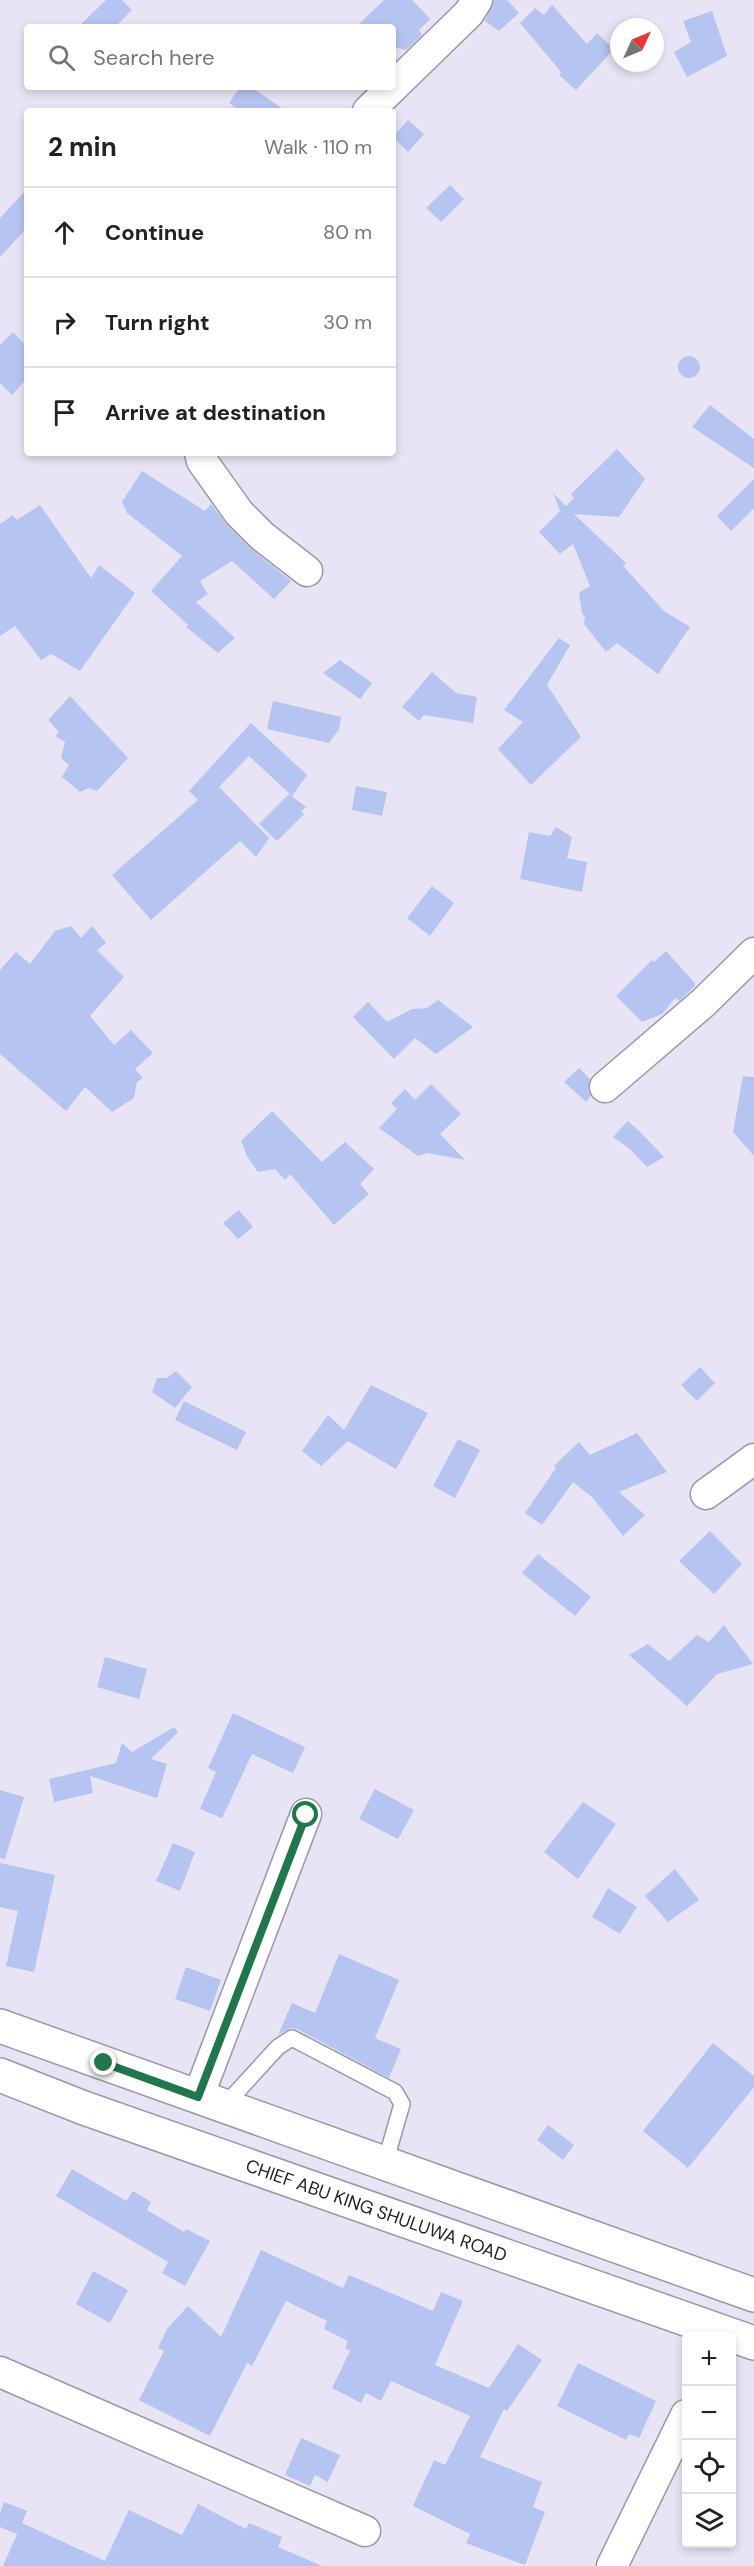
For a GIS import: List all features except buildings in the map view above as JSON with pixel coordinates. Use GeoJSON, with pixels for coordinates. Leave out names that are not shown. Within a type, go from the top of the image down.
{"type":"FeatureCollection","features":[{"type":"Feature","properties":{"kind":"street"},"geometry":{"type":"LineString","coordinates":[[396,84],[469,13],[477,0]]}},
{"type":"Feature","properties":{"kind":"street"},"geometry":{"type":"LineString","coordinates":[[371,108],[390,90]]}},
{"type":"Feature","properties":{"kind":"street"},"geometry":{"type":"LineString","coordinates":[[201,456],[239,513],[262,536],[307,571]]}},
{"type":"Feature","properties":{"kind":"street"},"geometry":{"type":"LineString","coordinates":[[605,1088],[703,1003],[754,953]]}},
{"type":"Feature","properties":{"kind":"street"},"geometry":{"type":"LineString","coordinates":[[706,1494],[754,1459]]}},
{"type":"Feature","properties":{"kind":"street"},"geometry":{"type":"LineString","coordinates":[[211,2102],[306,1815]]}},
{"type":"Feature","properties":{"kind":"street"},"geometry":{"type":"LineString","coordinates":[[0,2026],[754,2295]]}},
{"type":"Feature","properties":{"kind":"street"},"geometry":{"type":"LineString","coordinates":[[84,2108],[104,2063]]}},
{"type":"Feature","properties":{"kind":"street","name":"CHIEF ABU KING SHULUWA ROAD"},"geometry":{"type":"LineString","coordinates":[[0,2075],[84,2108],[717,2332]]}},
{"type":"Feature","properties":{"kind":"street"},"geometry":{"type":"LineString","coordinates":[[0,2372],[365,2531]]}},
{"type":"Feature","properties":{"kind":"street"},"geometry":{"type":"LineString","coordinates":[[612,2566],[682,2425]]}},
{"type":"Feature","properties":{"kind":"lane"},"geometry":{"type":"LineString","coordinates":[[211,2102],[292,2038],[395,2092],[399,2097],[402,2104],[386,2163]]}},
{"type":"Feature","properties":{"kind":"route"},"geometry":{"type":"LineString","coordinates":[[104,2063],[198,2097],[306,1815]]}}]}
